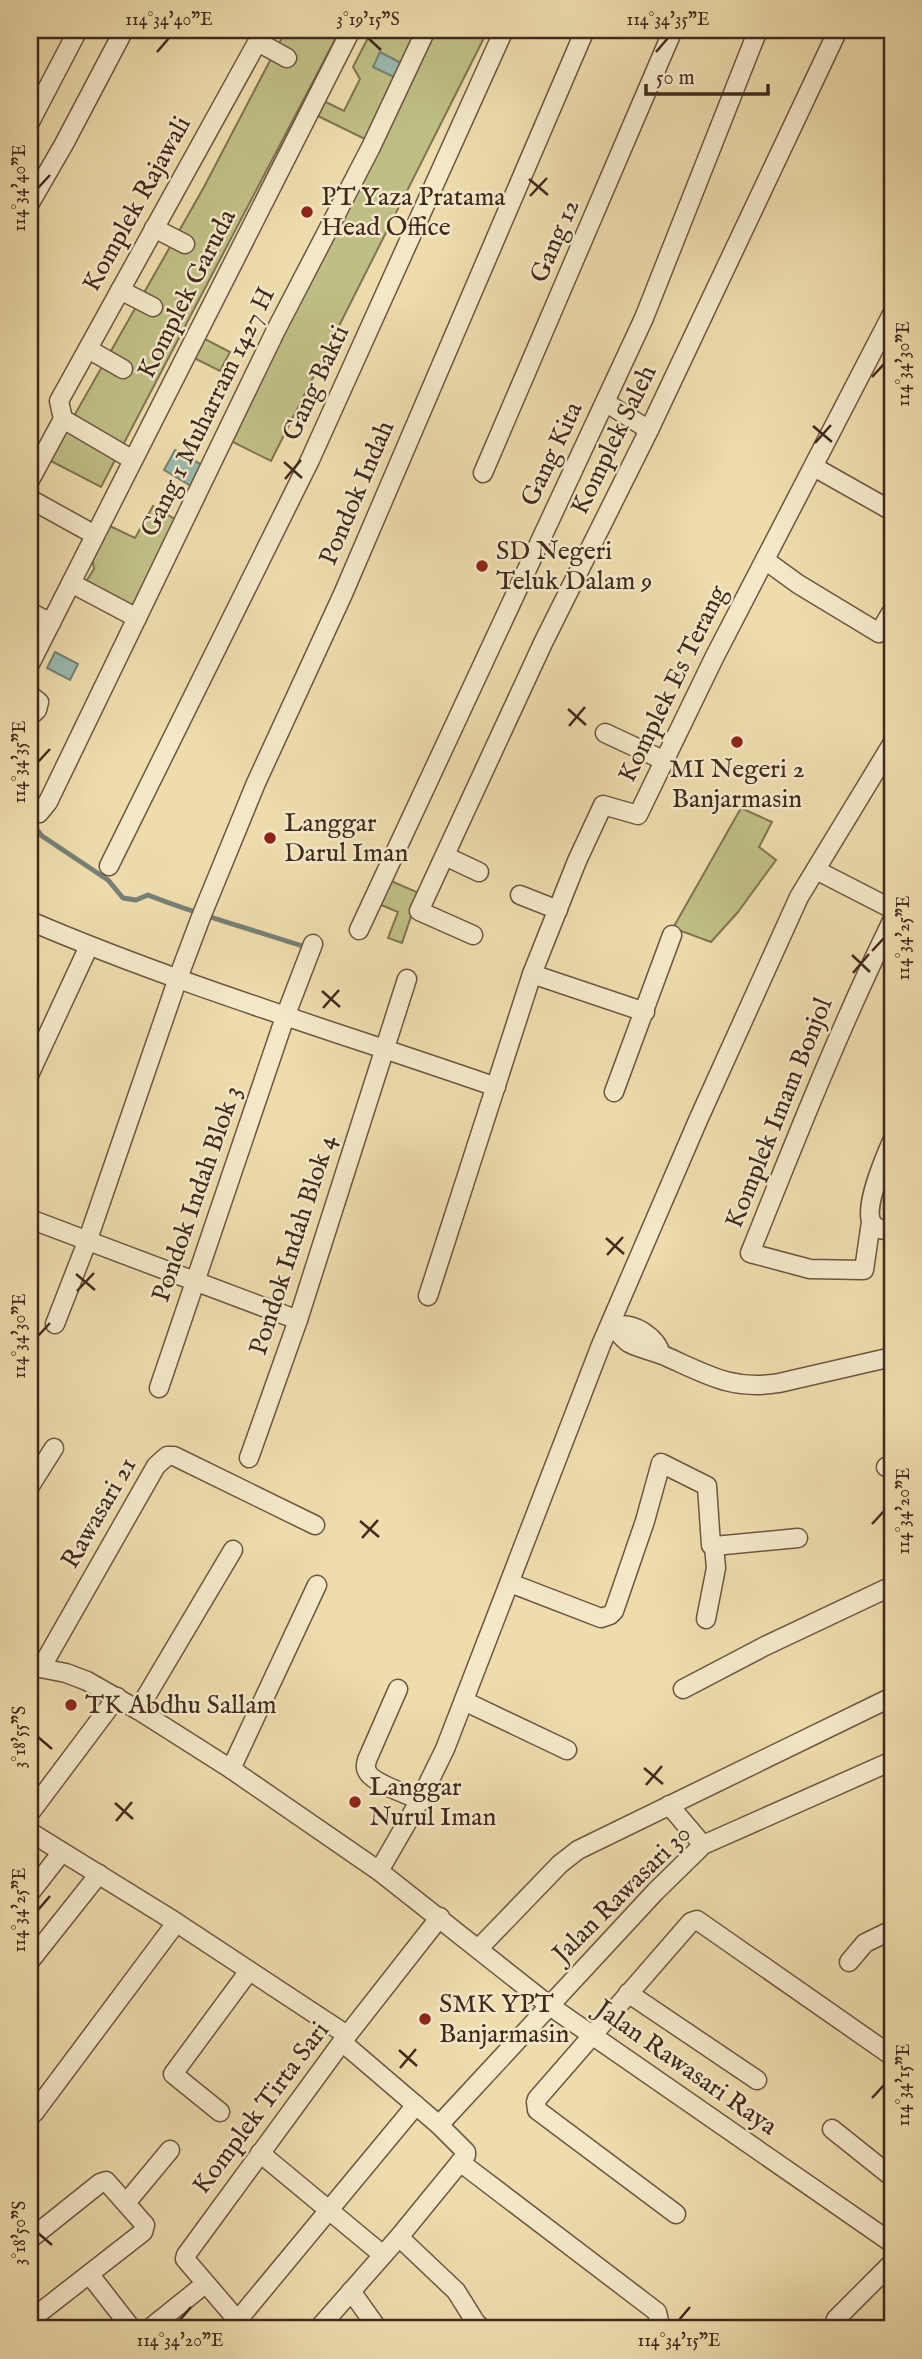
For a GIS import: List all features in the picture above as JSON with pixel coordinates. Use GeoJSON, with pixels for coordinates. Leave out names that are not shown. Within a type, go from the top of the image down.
{"type":"FeatureCollection","features":[{"type":"Feature","properties":{"kind":"street"},"geometry":{"type":"LineString","coordinates":[[30,122],[78,30]]}},
{"type":"Feature","properties":{"kind":"street"},"geometry":{"type":"LineString","coordinates":[[30,203],[124,30]]}},
{"type":"Feature","properties":{"kind":"street","name":"Komplek Garuda"},"geometry":{"type":"LineString","coordinates":[[30,664],[351,30]]}},
{"type":"Feature","properties":{"kind":"street","name":"Gang 1 Muharram 1427 H"},"geometry":{"type":"LineString","coordinates":[[35,812],[39,813],[48,802],[271,342],[372,147],[426,30]]}},
{"type":"Feature","properties":{"kind":"street","name":"Gang Bakti"},"geometry":{"type":"LineString","coordinates":[[109,866],[310,460],[504,30]]}},
{"type":"Feature","properties":{"kind":"street","name":"Pondok Indah"},"geometry":{"type":"LineString","coordinates":[[55,1324],[87,1242],[177,978],[256,783],[343,594],[585,30]]}},
{"type":"Feature","properties":{"kind":"street","name":"Gang 12"},"geometry":{"type":"LineString","coordinates":[[483,473],[673,30]]}},
{"type":"Feature","properties":{"kind":"street","name":"Gang Kita"},"geometry":{"type":"LineString","coordinates":[[359,930],[643,318],[758,30]]}},
{"type":"Feature","properties":{"kind":"street","name":"Komplek Saleh"},"geometry":{"type":"LineString","coordinates":[[473,935],[419,911],[543,643],[649,430],[838,30]]}},
{"type":"Feature","properties":{"kind":"street"},"geometry":{"type":"LineString","coordinates":[[261,36],[287,58]]}},
{"type":"Feature","properties":{"kind":"street","name":"Komplek Rajawali"},"geometry":{"type":"LineString","coordinates":[[30,480],[88,349],[261,36]]}},
{"type":"Feature","properties":{"kind":"street"},"geometry":{"type":"LineString","coordinates":[[154,228],[185,244]]}},
{"type":"Feature","properties":{"kind":"street"},"geometry":{"type":"LineString","coordinates":[[120,290],[153,307]]}},
{"type":"Feature","properties":{"kind":"street","name":"Komplek Es Terang"},"geometry":{"type":"LineString","coordinates":[[428,1296],[532,974],[603,805],[638,815],[714,658],[892,314]]}},
{"type":"Feature","properties":{"kind":"street"},"geometry":{"type":"LineString","coordinates":[[88,349],[123,369]]}},
{"type":"Feature","properties":{"kind":"street"},"geometry":{"type":"LineString","coordinates":[[605,402],[649,430]]}},
{"type":"Feature","properties":{"kind":"street"},"geometry":{"type":"LineString","coordinates":[[61,412],[133,460]]}},
{"type":"Feature","properties":{"kind":"street"},"geometry":{"type":"LineString","coordinates":[[814,467],[892,511]]}},
{"type":"Feature","properties":{"kind":"street"},"geometry":{"type":"LineString","coordinates":[[30,499],[95,535]]}},
{"type":"Feature","properties":{"kind":"street"},"geometry":{"type":"LineString","coordinates":[[765,561],[879,633],[892,611]]}},
{"type":"Feature","properties":{"kind":"street"},"geometry":{"type":"LineString","coordinates":[[71,583],[137,618]]}},
{"type":"Feature","properties":{"kind":"street"},"geometry":{"type":"LineString","coordinates":[[30,612],[51,623]]}},
{"type":"Feature","properties":{"kind":"street"},"geometry":{"type":"LineString","coordinates":[[30,695],[38,702],[37,710],[30,716]]}},
{"type":"Feature","properties":{"kind":"street"},"geometry":{"type":"LineString","coordinates":[[605,733],[665,761]]}},
{"type":"Feature","properties":{"kind":"street"},"geometry":{"type":"LineString","coordinates":[[379,1871],[445,1749],[612,1326],[791,913],[892,744]]}},
{"type":"Feature","properties":{"kind":"street"},"geometry":{"type":"LineString","coordinates":[[445,856],[479,872]]}},
{"type":"Feature","properties":{"kind":"street"},"geometry":{"type":"LineString","coordinates":[[816,870],[892,909]]}},
{"type":"Feature","properties":{"kind":"street"},"geometry":{"type":"LineString","coordinates":[[520,895],[558,910]]}},
{"type":"Feature","properties":{"kind":"street"},"geometry":{"type":"LineString","coordinates":[[30,921],[89,946],[285,1017],[496,1087]]}},
{"type":"Feature","properties":{"kind":"street","name":"Komplek Imam Bonjol"},"geometry":{"type":"LineString","coordinates":[[871,1222],[864,1269],[810,1269],[750,1253],[812,1096],[892,921]]}},
{"type":"Feature","properties":{"kind":"street"},"geometry":{"type":"LineString","coordinates":[[614,1092],[672,935]]}},
{"type":"Feature","properties":{"kind":"street","name":"Pondok Indah Blok 3"},"geometry":{"type":"LineString","coordinates":[[159,1388],[285,1017],[313,944]]}},
{"type":"Feature","properties":{"kind":"street"},"geometry":{"type":"LineString","coordinates":[[30,1073],[89,946]]}},
{"type":"Feature","properties":{"kind":"street"},"geometry":{"type":"LineString","coordinates":[[532,974],[645,1012]]}},
{"type":"Feature","properties":{"kind":"street","name":"Pondok Indah Blok 4"},"geometry":{"type":"LineString","coordinates":[[249,1458],[298,1320],[407,979]]}},
{"type":"Feature","properties":{"kind":"street"},"geometry":{"type":"LineString","coordinates":[[892,1141],[886,1169],[875,1183],[871,1222],[880,1229],[892,1231]]}},
{"type":"Feature","properties":{"kind":"street"},"geometry":{"type":"LineString","coordinates":[[30,1219],[298,1320]]}},
{"type":"Feature","properties":{"kind":"street"},"geometry":{"type":"LineString","coordinates":[[612,1326],[628,1342],[649,1352],[661,1354],[723,1381],[750,1386],[779,1383],[892,1357]]}},
{"type":"Feature","properties":{"kind":"street"},"geometry":{"type":"LineString","coordinates":[[30,1486],[54,1448]]}},
{"type":"Feature","properties":{"kind":"street","name":"Rawasari 21"},"geometry":{"type":"LineString","coordinates":[[34,1668],[156,1465],[167,1456],[174,1456],[315,1525]]}},
{"type":"Feature","properties":{"kind":"street"},"geometry":{"type":"LineString","coordinates":[[510,1583],[601,1618],[610,1615],[614,1611],[645,1521],[661,1463],[707,1486],[710,1545],[798,1538]]}},
{"type":"Feature","properties":{"kind":"street"},"geometry":{"type":"LineString","coordinates":[[706,1619],[716,1568],[714,1546]]}},
{"type":"Feature","properties":{"kind":"street"},"geometry":{"type":"LineString","coordinates":[[138,1710],[233,1550]]}},
{"type":"Feature","properties":{"kind":"street"},"geometry":{"type":"LineString","coordinates":[[231,1769],[317,1585]]}},
{"type":"Feature","properties":{"kind":"street"},"geometry":{"type":"LineString","coordinates":[[683,1689],[765,1646],[892,1586]]}},
{"type":"Feature","properties":{"kind":"street","name":"Jalan Rawasari Raya"},"geometry":{"type":"LineString","coordinates":[[34,1668],[87,1681],[231,1769],[379,1871],[550,2006],[892,2243]]}},
{"type":"Feature","properties":{"kind":"street"},"geometry":{"type":"LineString","coordinates":[[398,1689],[365,1767],[373,1778],[419,1800]]}},
{"type":"Feature","properties":{"kind":"street"},"geometry":{"type":"LineString","coordinates":[[479,1948],[570,1856],[892,1697]]}},
{"type":"Feature","properties":{"kind":"street"},"geometry":{"type":"LineString","coordinates":[[30,1813],[117,1698]]}},
{"type":"Feature","properties":{"kind":"street"},"geometry":{"type":"LineString","coordinates":[[464,1701],[566,1749]]}},
{"type":"Feature","properties":{"kind":"street","name":"Jalan Rawasari 30"},"geometry":{"type":"LineString","coordinates":[[439,2125],[655,1892],[703,1845],[892,1760]]}},
{"type":"Feature","properties":{"kind":"street"},"geometry":{"type":"LineString","coordinates":[[669,1805],[703,1845]]}},
{"type":"Feature","properties":{"kind":"street"},"geometry":{"type":"LineString","coordinates":[[30,1832],[176,1923],[345,2038],[465,2149],[466,2155],[318,2329]]}},
{"type":"Feature","properties":{"kind":"street"},"geometry":{"type":"LineString","coordinates":[[30,1893],[62,1852]]}},
{"type":"Feature","properties":{"kind":"street"},"geometry":{"type":"LineString","coordinates":[[30,1961],[100,1874]]}},
{"type":"Feature","properties":{"kind":"street","name":"Komplek Tirta Sari"},"geometry":{"type":"LineString","coordinates":[[241,2325],[184,2259],[345,2038],[440,1917]]}},
{"type":"Feature","properties":{"kind":"street"},"geometry":{"type":"LineString","coordinates":[[676,2214],[537,2110],[536,2102],[691,1922],[697,1920],[892,2056]]}},
{"type":"Feature","properties":{"kind":"street"},"geometry":{"type":"LineString","coordinates":[[34,2113],[176,1923]]}},
{"type":"Feature","properties":{"kind":"street"},"geometry":{"type":"LineString","coordinates":[[849,1962],[865,1943],[892,1930]]}},
{"type":"Feature","properties":{"kind":"street"},"geometry":{"type":"LineString","coordinates":[[220,2112],[175,2076],[174,2072],[249,1971]]}},
{"type":"Feature","properties":{"kind":"street"},"geometry":{"type":"LineString","coordinates":[[628,1993],[757,2080]]}},
{"type":"Feature","properties":{"kind":"street"},"geometry":{"type":"LineString","coordinates":[[241,2325],[328,2210],[416,2105]]}},
{"type":"Feature","properties":{"kind":"street"},"geometry":{"type":"LineString","coordinates":[[832,2129],[892,2177]]}},
{"type":"Feature","properties":{"kind":"street"},"geometry":{"type":"LineString","coordinates":[[126,2203],[170,2150]]}},
{"type":"Feature","properties":{"kind":"street"},"geometry":{"type":"LineString","coordinates":[[260,2153],[383,2255]]}},
{"type":"Feature","properties":{"kind":"street"},"geometry":{"type":"LineString","coordinates":[[460,2162],[657,2312],[659,2321],[654,2329]]}},
{"type":"Feature","properties":{"kind":"street"},"geometry":{"type":"LineString","coordinates":[[30,2239],[106,2181],[145,2225],[144,2230],[90,2275],[34,2317],[30,2315]]}},
{"type":"Feature","properties":{"kind":"street"},"geometry":{"type":"LineString","coordinates":[[399,2236],[456,2291],[476,2323],[483,2329]]}},
{"type":"Feature","properties":{"kind":"street"},"geometry":{"type":"LineString","coordinates":[[832,2327],[839,2315],[892,2263]]}},
{"type":"Feature","properties":{"kind":"street"},"geometry":{"type":"LineString","coordinates":[[90,2275],[132,2329]]}},
{"type":"Feature","properties":{"kind":"street"},"geometry":{"type":"LineString","coordinates":[[149,2329],[205,2284]]}},
{"type":"Feature","properties":{"kind":"street"},"geometry":{"type":"LineString","coordinates":[[351,2291],[378,2329]]}},
{"type":"Feature","properties":{"kind":"green space"},"geometry":{"type":"Polygon","coordinates":[[[286,30],[340,30],[101,487],[49,460],[204,187],[286,30]]]}},
{"type":"Feature","properties":{"kind":"green space"},"geometry":{"type":"Polygon","coordinates":[[[372,30],[488,30],[271,461],[231,441],[373,143],[316,115],[324,101],[344,111],[360,79],[353,67],[372,30]]]}},
{"type":"Feature","properties":{"kind":"green space"},"geometry":{"type":"Polygon","coordinates":[[[203,338],[230,352],[220,371],[194,358],[203,338]]]}},
{"type":"Feature","properties":{"kind":"green space"},"geometry":{"type":"Polygon","coordinates":[[[153,506],[178,521],[134,610],[82,588],[94,569],[92,556],[110,526],[135,538],[153,506]]]}},
{"type":"Feature","properties":{"kind":"green space"},"geometry":{"type":"Polygon","coordinates":[[[741,808],[772,822],[759,847],[776,860],[738,912],[711,942],[673,928],[741,808]]]}},
{"type":"Feature","properties":{"kind":"green space"},"geometry":{"type":"Polygon","coordinates":[[[384,878],[419,893],[402,943],[388,938],[398,912],[374,902],[384,878]]]}},
{"type":"Feature","properties":{"kind":"water"},"geometry":{"type":"Polygon","coordinates":[[[380,52],[403,64],[396,78],[373,67],[380,52]]]}},
{"type":"Feature","properties":{"kind":"water"},"geometry":{"type":"Polygon","coordinates":[[[175,450],[204,466],[193,487],[164,470],[175,450]]]}},
{"type":"Feature","properties":{"kind":"water"},"geometry":{"type":"Polygon","coordinates":[[[55,652],[78,664],[70,680],[47,668],[55,652]]]}},
{"type":"Feature","properties":{"kind":"waterway"},"geometry":{"type":"LineString","coordinates":[[30,821],[42,836],[108,880],[123,898],[136,900],[148,895],[302,946]]}},
{"type":"Feature","properties":{"kind":"place","name":"PT Yaza Pratama Head Office"},"geometry":{"type":"Point","coordinates":[307,212]}},
{"type":"Feature","properties":{"kind":"place","name":"SD Negeri Teluk Dalam 9"},"geometry":{"type":"Point","coordinates":[482,566]}},
{"type":"Feature","properties":{"kind":"place","name":"MI Negeri 2 Banjarmasin"},"geometry":{"type":"Point","coordinates":[737,742]}},
{"type":"Feature","properties":{"kind":"place","name":"Langgar Darul Iman"},"geometry":{"type":"Point","coordinates":[270,838]}},
{"type":"Feature","properties":{"kind":"place","name":"TK Abdhu Sallam"},"geometry":{"type":"Point","coordinates":[71,1705]}},
{"type":"Feature","properties":{"kind":"place","name":"Langgar Nurul Iman"},"geometry":{"type":"Point","coordinates":[355,1802]}},
{"type":"Feature","properties":{"kind":"place","name":"SMK YPT Banjarmasin"},"geometry":{"type":"Point","coordinates":[425,2019]}}]}
